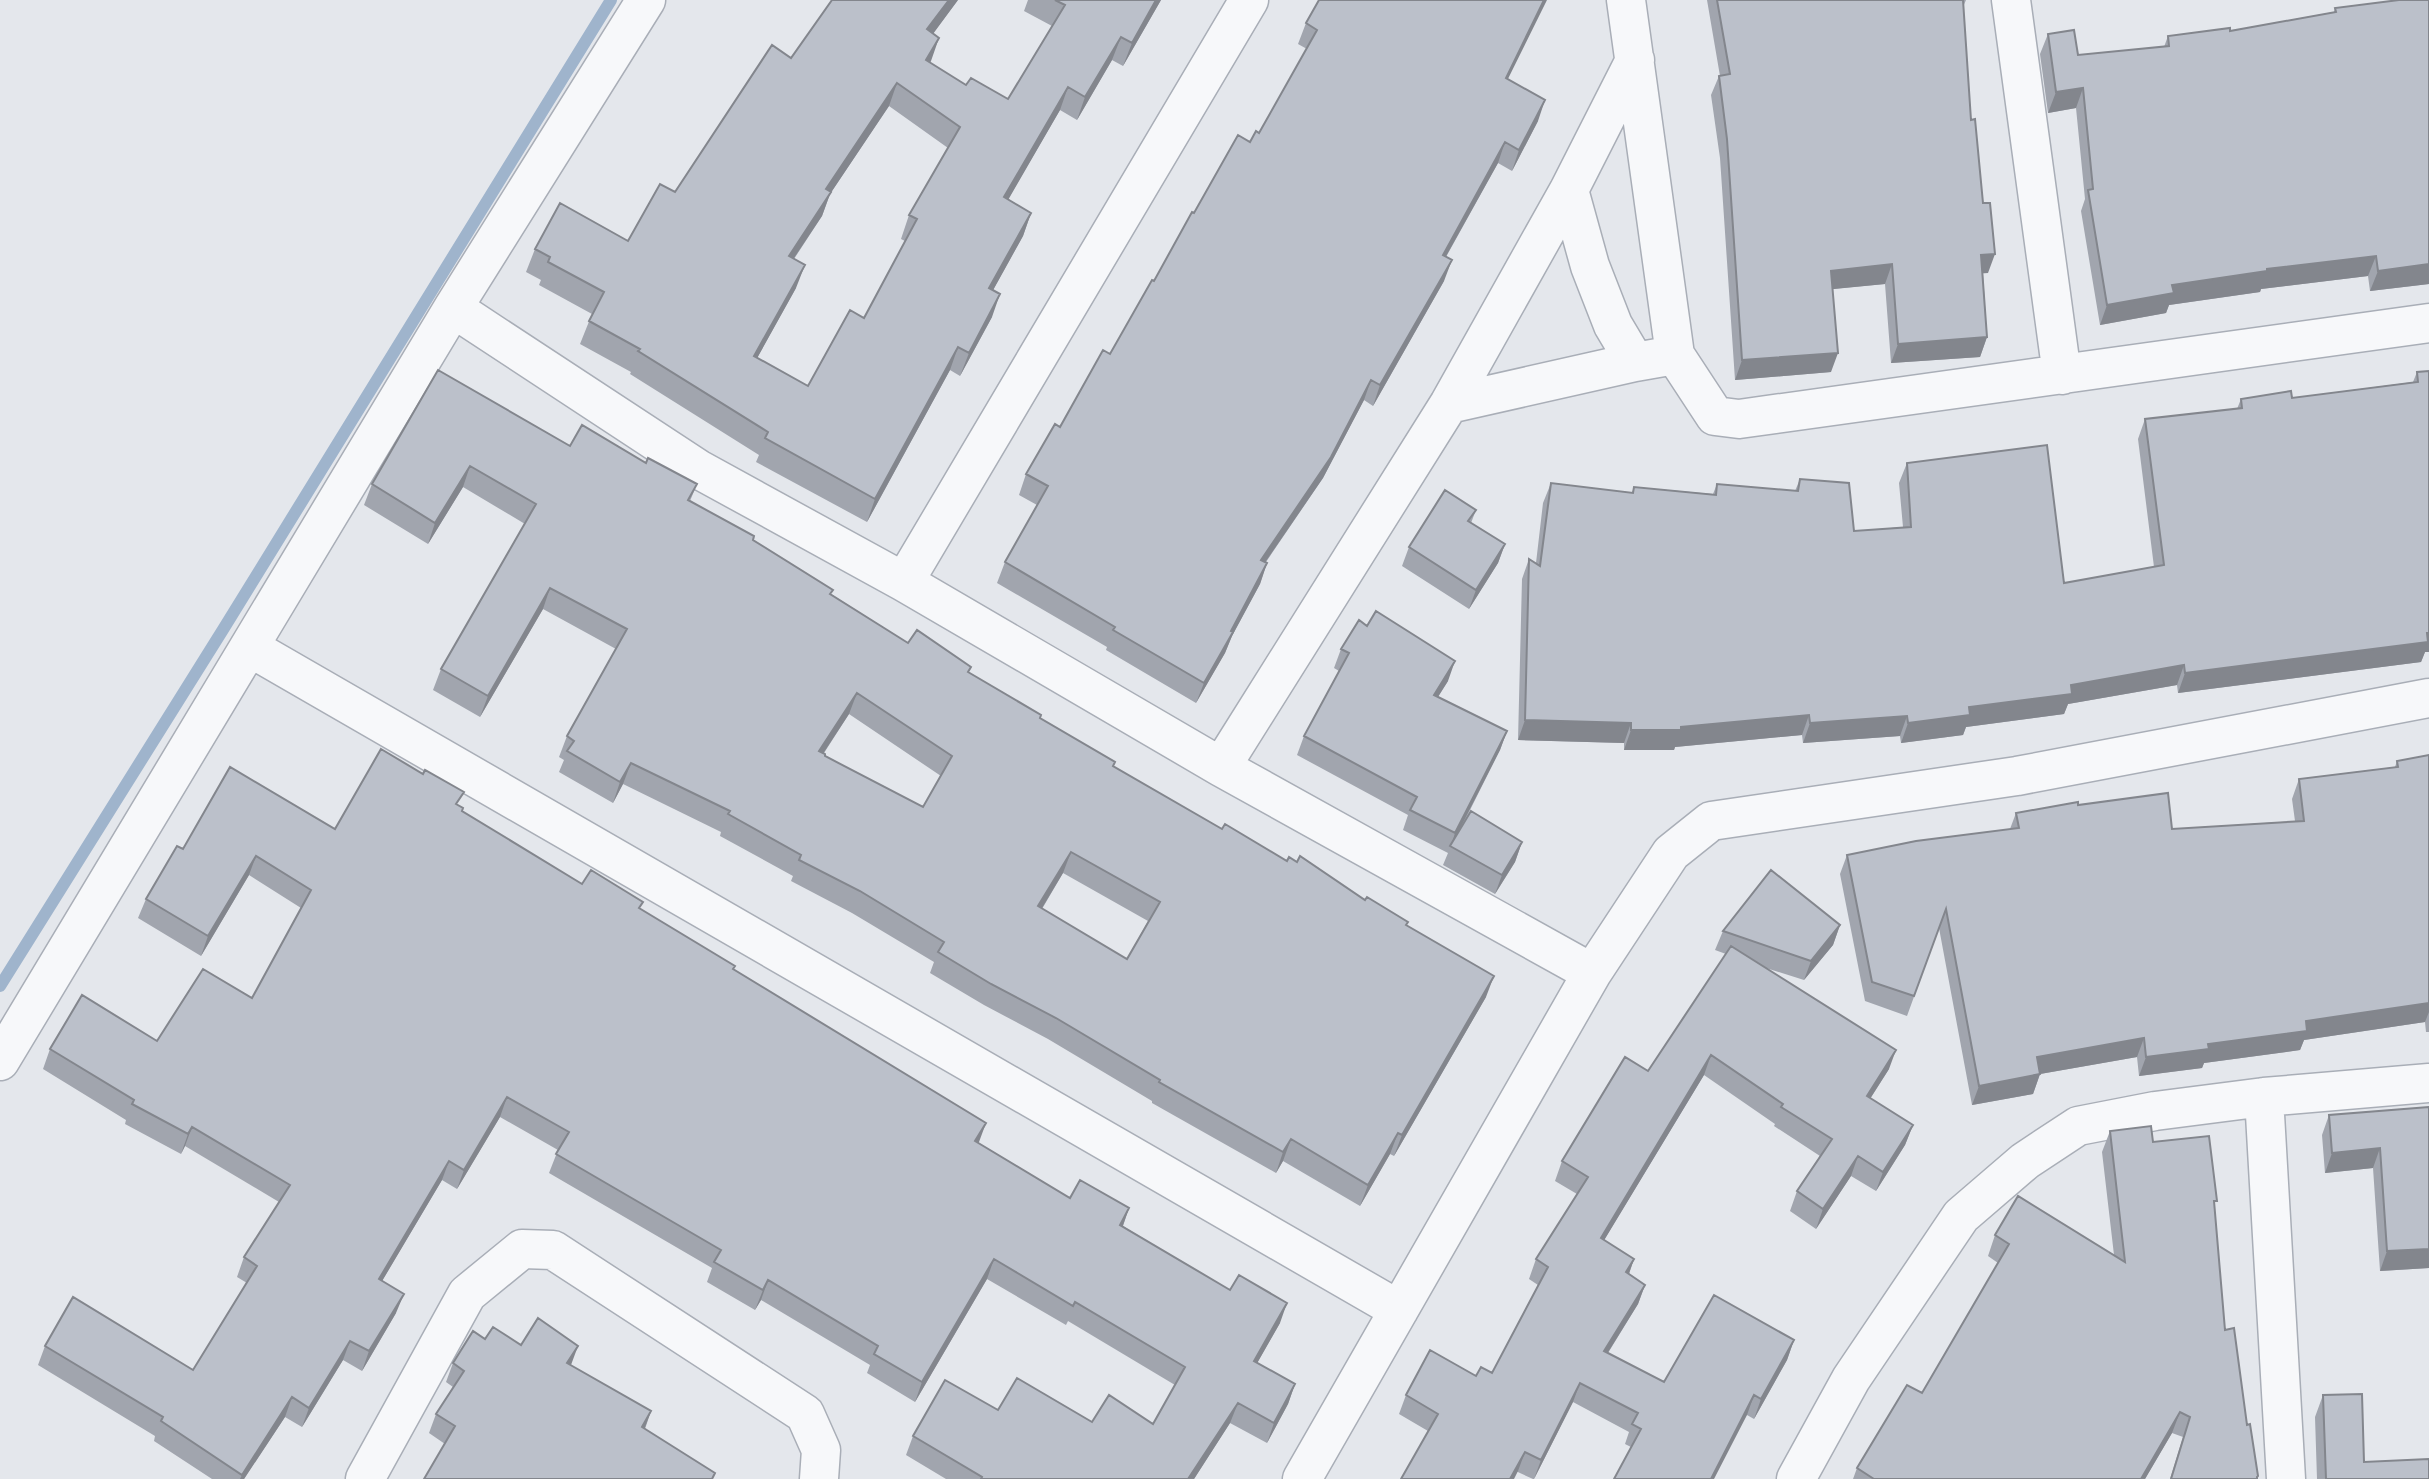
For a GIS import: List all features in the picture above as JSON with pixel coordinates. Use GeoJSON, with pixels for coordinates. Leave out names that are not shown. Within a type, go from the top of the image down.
{"type":"FeatureCollection","features":[{"type":"Feature","properties":{"kind":"street"},"geometry":{"type":"LineString","coordinates":[[0,1061],[453,308],[646,0]]}},
{"type":"Feature","properties":{"kind":"street"},"geometry":{"type":"LineString","coordinates":[[904,582],[1249,0]]}},
{"type":"Feature","properties":{"kind":"street"},"geometry":{"type":"LineString","coordinates":[[1626,0],[1675,355],[1714,416],[1739,419],[2429,323]]}},
{"type":"Feature","properties":{"kind":"street"},"geometry":{"type":"LineString","coordinates":[[2011,0],[2062,375]]}},
{"type":"Feature","properties":{"kind":"street"},"geometry":{"type":"LineString","coordinates":[[1221,767],[1449,404],[1570,190],[1635,60]]}},
{"type":"Feature","properties":{"kind":"street"},"geometry":{"type":"LineString","coordinates":[[1570,190],[1590,266],[1612,325],[1635,362]]}},
{"type":"Feature","properties":{"kind":"street"},"geometry":{"type":"LineString","coordinates":[[453,308],[698,469],[904,582],[1221,767],[1592,973]]}},
{"type":"Feature","properties":{"kind":"street"},"geometry":{"type":"LineString","coordinates":[[1449,404],[1675,355]]}},
{"type":"Feature","properties":{"kind":"street"},"geometry":{"type":"LineString","coordinates":[[249,647],[1399,1310]]}},
{"type":"Feature","properties":{"kind":"street"},"geometry":{"type":"LineString","coordinates":[[1302,1479],[1592,973],[1671,853],[1711,821],[2017,776],[2429,698]]}},
{"type":"Feature","properties":{"kind":"street"},"geometry":{"type":"LineString","coordinates":[[1796,1479],[1851,1379],[1961,1216],[2025,1161],[2078,1126],[2155,1111],[2264,1097],[2429,1083]]}},
{"type":"Feature","properties":{"kind":"street"},"geometry":{"type":"LineString","coordinates":[[2264,1097],[2286,1479]]}},
{"type":"Feature","properties":{"kind":"street"},"geometry":{"type":"LineString","coordinates":[[365,1479],[467,1294],[522,1249],[553,1250],[805,1413],[821,1450],[818,1479]]}},
{"type":"Feature","properties":{"kind":"building"},"geometry":{"type":"Polygon","coordinates":[[[832,0],[949,0],[927,29],[939,38],[926,60],[966,85],[971,78],[1008,99],[1065,5],[1055,0],[1156,0],[1132,43],[1121,37],[1085,97],[1068,87],[1004,197],[1031,213],[989,288],[1000,294],[969,353],[958,347],[875,499],[765,438],[768,432],[638,351],[640,349],[589,321],[604,292],[548,262],[550,257],[535,249],[560,203],[628,241],[660,184],[675,192],[772,45],[791,58],[832,0]],[[897,83],[826,189],[831,192],[789,256],[805,265],[754,356],[808,386],[850,310],[864,318],[917,219],[909,215],[960,127],[897,83]]]}},
{"type":"Feature","properties":{"kind":"building"},"geometry":{"type":"Polygon","coordinates":[[[1319,0],[1544,0],[1506,78],[1545,100],[1519,150],[1505,142],[1443,255],[1452,260],[1380,385],[1371,380],[1331,457],[1261,560],[1267,563],[1204,683],[1005,562],[1048,486],[1026,474],[1055,424],[1060,427],[1103,350],[1110,354],[1238,135],[1250,142],[1256,131],[1259,133],[1317,30],[1306,23],[1319,0]]]}},
{"type":"Feature","properties":{"kind":"building"},"geometry":{"type":"Polygon","coordinates":[[[1717,0],[1963,0],[1971,120],[1975,119],[1983,203],[1990,203],[1995,254],[1981,255],[1987,337],[1898,344],[1892,264],[1831,271],[1838,353],[1742,360],[1727,139],[1719,76],[1730,74],[1717,0]]]}},
{"type":"Feature","properties":{"kind":"building"},"geometry":{"type":"Polygon","coordinates":[[[2399,0],[2429,0],[2429,264],[2378,271],[2376,256],[2267,269],[2172,285],[2174,293],[2107,305],[2088,190],[2093,189],[2083,88],[2056,92],[2048,34],[2074,30],[2078,55],[2169,46],[2168,36],[2230,28],[2230,31],[2336,12],[2335,8],[2399,0]]]}},
{"type":"Feature","properties":{"kind":"building"},"geometry":{"type":"Polygon","coordinates":[[[438,370],[570,446],[582,425],[646,463],[648,458],[697,484],[688,500],[754,536],[753,540],[833,590],[830,594],[908,643],[917,630],[971,667],[968,672],[1115,762],[1113,766],[1222,829],[1225,824],[1287,861],[1289,857],[1297,862],[1300,856],[1365,900],[1367,897],[1408,922],[1406,925],[1494,976],[1402,1135],[1398,1133],[1368,1185],[1291,1139],[1283,1152],[938,952],[944,942],[860,891],[799,860],[801,855],[728,814],[730,811],[631,763],[620,782],[567,751],[574,741],[567,736],[627,629],[550,588],[488,696],[441,669],[536,504],[470,466],[435,523],[372,484],[438,370]],[[857,693],[819,751],[923,807],[952,756],[857,693]],[[1071,852],[1038,906],[1127,959],[1160,902],[1071,852]]]}},
{"type":"Feature","properties":{"kind":"building"},"geometry":{"type":"Polygon","coordinates":[[[2429,371],[2428,642],[2185,673],[2184,665],[2071,685],[2072,694],[1969,707],[1970,715],[1908,723],[1907,716],[1810,723],[1809,715],[1681,727],[1681,730],[1631,730],[1631,723],[1525,720],[1529,559],[1540,566],[1551,483],[1633,493],[1634,487],[1716,495],[1717,484],[1798,491],[1800,479],[1849,483],[1854,531],[1911,527],[1907,463],[2047,445],[2064,583],[2164,565],[2145,419],[2242,408],[2241,399],[2291,391],[2292,398],[2418,382],[2417,372],[2429,371]]]}},
{"type":"Feature","properties":{"kind":"building"},"geometry":{"type":"Polygon","coordinates":[[[1445,490],[1476,510],[1468,521],[1505,544],[1476,590],[1409,547],[1445,490]]]}},
{"type":"Feature","properties":{"kind":"building"},"geometry":{"type":"Polygon","coordinates":[[[1376,611],[1455,661],[1434,695],[1507,731],[1455,833],[1410,810],[1417,797],[1304,736],[1349,653],[1341,649],[1359,620],[1367,626],[1376,611]]]}},
{"type":"Feature","properties":{"kind":"building"},"geometry":{"type":"Polygon","coordinates":[[[381,749],[423,774],[425,770],[464,792],[456,804],[463,808],[462,811],[582,884],[591,870],[643,902],[639,908],[735,966],[733,969],[986,1123],[975,1141],[1070,1198],[1080,1180],[1129,1208],[1120,1225],[1230,1290],[1239,1275],[1287,1303],[1254,1361],[1295,1384],[1274,1423],[1238,1403],[1188,1479],[981,1479],[982,1477],[913,1436],[945,1380],[998,1410],[1017,1378],[1092,1422],[1109,1395],[1153,1424],[1185,1367],[1075,1302],[1073,1306],[994,1259],[922,1382],[874,1354],[878,1346],[768,1280],[763,1290],[714,1262],[721,1250],[556,1154],[569,1132],[507,1097],[464,1170],[449,1161],[379,1279],[404,1294],[369,1351],[350,1341],[309,1408],[292,1397],[242,1475],[161,1421],[163,1417],[45,1346],[73,1297],[193,1370],[257,1266],[244,1257],[290,1185],[192,1127],[188,1134],[132,1104],[134,1100],[50,1049],[82,995],[157,1041],[203,969],[252,998],[311,890],[256,856],[208,936],[146,899],[177,846],[183,849],[230,767],[335,829],[381,749]]]}},
{"type":"Feature","properties":{"kind":"building"},"geometry":{"type":"Polygon","coordinates":[[[2429,755],[2429,1003],[2306,1021],[2307,1031],[2208,1044],[2209,1049],[2146,1057],[2144,1038],[2037,1057],[2040,1074],[1979,1086],[1946,909],[1914,996],[1872,982],[1847,855],[1916,841],[2019,828],[2016,813],[2078,802],[2078,805],[2168,793],[2172,829],[2304,821],[2299,779],[2398,767],[2397,761],[2429,755]]]}},
{"type":"Feature","properties":{"kind":"building"},"geometry":{"type":"Polygon","coordinates":[[[1471,811],[1522,842],[1502,875],[1450,846],[1471,811]]]}},
{"type":"Feature","properties":{"kind":"building"},"geometry":{"type":"Polygon","coordinates":[[[1771,870],[1840,925],[1811,961],[1723,931],[1771,870]]]}},
{"type":"Feature","properties":{"kind":"building"},"geometry":{"type":"Polygon","coordinates":[[[1731,946],[1896,1050],[1867,1096],[1913,1125],[1883,1172],[1858,1156],[1823,1209],[1797,1191],[1832,1139],[1781,1107],[1783,1104],[1711,1055],[1601,1238],[1634,1259],[1626,1272],[1645,1285],[1604,1351],[1664,1382],[1714,1295],[1794,1340],[1761,1399],[1754,1395],[1711,1479],[1614,1479],[1641,1429],[1632,1424],[1638,1413],[1580,1383],[1541,1460],[1525,1452],[1510,1479],[1401,1479],[1438,1414],[1406,1395],[1430,1350],[1476,1376],[1481,1367],[1492,1373],[1548,1267],[1536,1259],[1588,1177],[1562,1161],[1625,1057],[1648,1071],[1731,946]]]}},
{"type":"Feature","properties":{"kind":"building"},"geometry":{"type":"Polygon","coordinates":[[[2429,1107],[2429,1249],[2387,1251],[2380,1148],[2332,1153],[2329,1115],[2429,1107]]]}},
{"type":"Feature","properties":{"kind":"building"},"geometry":{"type":"Polygon","coordinates":[[[2151,1126],[2153,1142],[2209,1136],[2217,1201],[2214,1201],[2225,1330],[2234,1328],[2257,1479],[2171,1479],[2190,1417],[2180,1412],[2141,1479],[1874,1479],[1857,1468],[1907,1385],[1922,1393],[2009,1244],[1995,1235],[2018,1196],[2125,1262],[2110,1131],[2151,1126]]]}},
{"type":"Feature","properties":{"kind":"building"},"geometry":{"type":"Polygon","coordinates":[[[538,1318],[578,1346],[567,1363],[651,1411],[642,1427],[715,1473],[712,1479],[424,1479],[455,1426],[436,1414],[464,1371],[453,1363],[473,1331],[485,1339],[493,1327],[521,1345],[538,1318]]]}},
{"type":"Feature","properties":{"kind":"building"},"geometry":{"type":"Polygon","coordinates":[[[2362,1394],[2364,1462],[2429,1459],[2429,1479],[2326,1479],[2323,1395],[2362,1394]]]}},
{"type":"Feature","properties":{"kind":"waterway"},"geometry":{"type":"LineString","coordinates":[[0,986],[611,0]]}}]}
